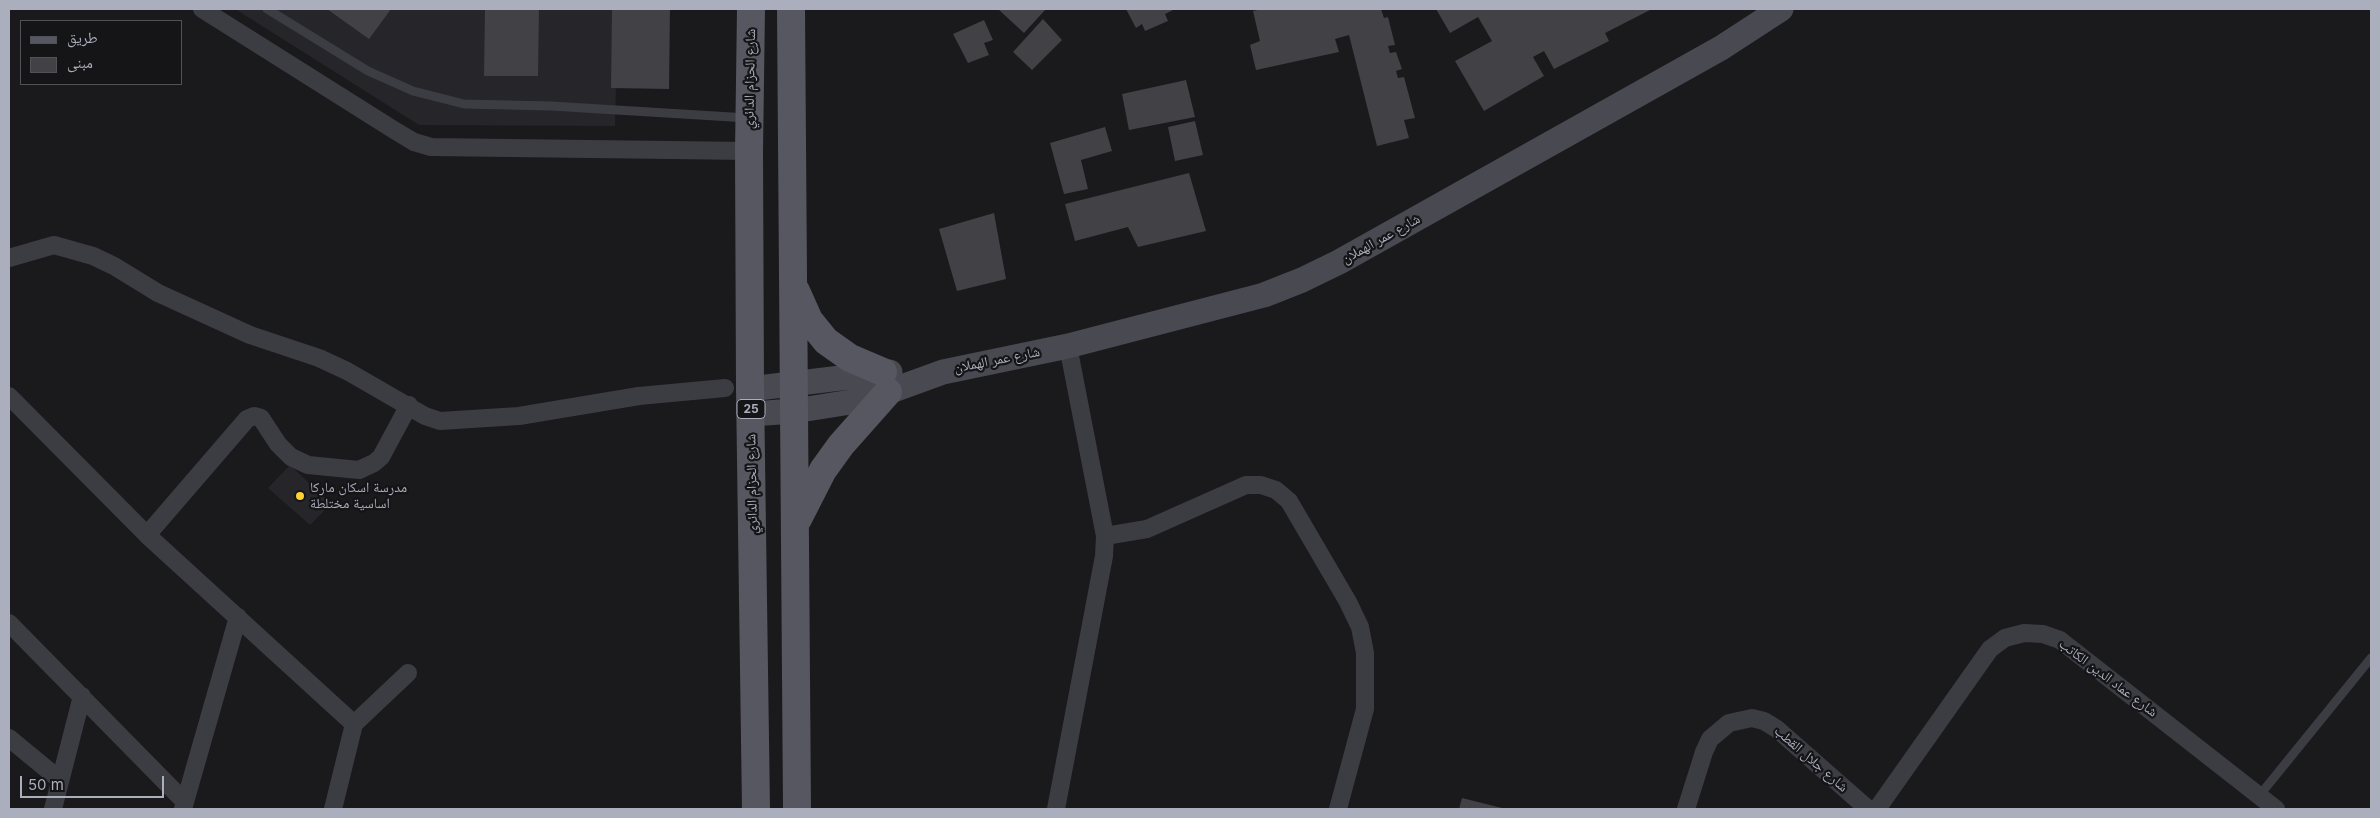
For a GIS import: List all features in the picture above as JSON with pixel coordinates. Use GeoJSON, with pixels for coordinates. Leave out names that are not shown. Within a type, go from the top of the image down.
{"type":"FeatureCollection","features":[{"type":"Feature","properties":{"kind":"main road","name":"شارع الحزام الدائري"},"geometry":{"type":"LineString","coordinates":[[751,9],[742,397],[756,809]]}},
{"type":"Feature","properties":{"kind":"main road"},"geometry":{"type":"LineString","coordinates":[[791,9],[797,809]]}},
{"type":"Feature","properties":{"kind":"main road"},"geometry":{"type":"LineString","coordinates":[[793,285],[809,320],[826,341],[886,382],[823,470],[796,525]]}},
{"type":"Feature","properties":{"kind":"street"},"geometry":{"type":"LineString","coordinates":[[202,9],[394,130],[414,142],[431,147],[749,152]]}},
{"type":"Feature","properties":{"kind":"street","name":"شارع عمر الهملان"},"geometry":{"type":"LineString","coordinates":[[742,397],[794,398],[826,407],[886,382],[1068,346],[1264,295],[1302,280],[1339,262],[1722,48],[1781,9]]}},
{"type":"Feature","properties":{"kind":"street"},"geometry":{"type":"LineString","coordinates":[[9,258],[54,245],[92,256],[114,266],[158,293],[250,335],[319,358],[347,371],[409,405],[425,416],[440,421],[519,416],[639,396],[742,397]]}},
{"type":"Feature","properties":{"kind":"street"},"geometry":{"type":"LineString","coordinates":[[1056,809],[1104,556],[1105,536],[1068,346]]}},
{"type":"Feature","properties":{"kind":"street"},"geometry":{"type":"LineString","coordinates":[[9,396],[146,535],[354,724]]}},
{"type":"Feature","properties":{"kind":"street"},"geometry":{"type":"LineString","coordinates":[[146,535],[248,419],[254,416],[261,418],[278,444],[291,457],[308,465],[359,470],[374,463],[381,457],[409,405]]}},
{"type":"Feature","properties":{"kind":"street"},"geometry":{"type":"LineString","coordinates":[[1105,536],[1148,529],[1246,485],[1261,485],[1276,490],[1289,501],[1348,602],[1360,627],[1365,653],[1365,709],[1338,809]]}},
{"type":"Feature","properties":{"kind":"street"},"geometry":{"type":"LineString","coordinates":[[184,806],[238,617]]}},
{"type":"Feature","properties":{"kind":"street"},"geometry":{"type":"LineString","coordinates":[[9,623],[82,696],[184,806]]}},
{"type":"Feature","properties":{"kind":"street","name":"شارع عماد الدين الكاتب"},"geometry":{"type":"LineString","coordinates":[[1877,809],[1990,649],[2005,638],[2024,633],[2043,634],[2060,640],[2276,809]]}},
{"type":"Feature","properties":{"kind":"street"},"geometry":{"type":"LineString","coordinates":[[333,809],[354,724],[408,673]]}},
{"type":"Feature","properties":{"kind":"street"},"geometry":{"type":"LineString","coordinates":[[54,809],[82,696]]}},
{"type":"Feature","properties":{"kind":"street","name":"شارع جلال القطب"},"geometry":{"type":"LineString","coordinates":[[1686,809],[1710,739],[1729,723],[1752,718],[1764,721],[1777,729],[1868,809]]}},
{"type":"Feature","properties":{"kind":"street"},"geometry":{"type":"LineString","coordinates":[[9,738],[60,780]]}},
{"type":"Feature","properties":{"kind":"lane"},"geometry":{"type":"LineString","coordinates":[[267,9],[368,71],[413,92],[464,104],[551,106],[749,118]]}},
{"type":"Feature","properties":{"kind":"lane"},"geometry":{"type":"LineString","coordinates":[[2260,796],[2371,658]]}},
{"type":"Feature","properties":{"kind":"shaded area"},"geometry":{"type":"Polygon","coordinates":[[[235,9],[618,9],[615,126],[419,125],[235,9]]]}},
{"type":"Feature","properties":{"kind":"shaded area","name":"مدرسة اسكان ماركا اساسية مختلطة"},"geometry":{"type":"Polygon","coordinates":[[[290,465],[331,504],[310,525],[268,488],[290,465]]]}},
{"type":"Feature","properties":{"kind":"building"},"geometry":{"type":"Polygon","coordinates":[[[327,9],[391,9],[369,39],[327,9]]]}},
{"type":"Feature","properties":{"kind":"building"},"geometry":{"type":"Polygon","coordinates":[[[485,9],[539,9],[538,76],[484,76],[485,9]]]}},
{"type":"Feature","properties":{"kind":"building"},"geometry":{"type":"Polygon","coordinates":[[[612,9],[670,9],[669,89],[611,88],[612,9]]]}},
{"type":"Feature","properties":{"kind":"building"},"geometry":{"type":"Polygon","coordinates":[[[998,9],[1046,9],[1024,33],[998,9]]]}},
{"type":"Feature","properties":{"kind":"building"},"geometry":{"type":"Polygon","coordinates":[[[1126,9],[1175,9],[1165,14],[1168,21],[1145,31],[1142,24],[1136,28],[1126,9]]]}},
{"type":"Feature","properties":{"kind":"building"},"geometry":{"type":"Polygon","coordinates":[[[1262,9],[1381,9],[1384,18],[1388,17],[1395,45],[1388,46],[1390,53],[1396,52],[1402,69],[1396,71],[1398,78],[1404,77],[1415,118],[1404,120],[1409,138],[1377,146],[1349,35],[1335,39],[1339,52],[1256,70],[1250,45],[1260,41],[1253,11],[1262,9]]]}},
{"type":"Feature","properties":{"kind":"building"},"geometry":{"type":"Polygon","coordinates":[[[1436,9],[1652,9],[1605,33],[1609,41],[1554,69],[1544,51],[1533,57],[1544,76],[1484,111],[1455,61],[1492,41],[1478,17],[1450,33],[1436,9]]]}},
{"type":"Feature","properties":{"kind":"building"},"geometry":{"type":"Polygon","coordinates":[[[1043,19],[1062,40],[1032,70],[1013,52],[1043,19]]]}},
{"type":"Feature","properties":{"kind":"building"},"geometry":{"type":"Polygon","coordinates":[[[984,20],[993,40],[984,43],[989,55],[968,63],[953,34],[984,20]]]}},
{"type":"Feature","properties":{"kind":"building"},"geometry":{"type":"Polygon","coordinates":[[[1186,80],[1195,117],[1129,130],[1122,94],[1186,80]]]}},
{"type":"Feature","properties":{"kind":"building"},"geometry":{"type":"Polygon","coordinates":[[[1195,121],[1203,155],[1175,161],[1168,127],[1195,121]]]}},
{"type":"Feature","properties":{"kind":"building"},"geometry":{"type":"Polygon","coordinates":[[[1105,127],[1112,151],[1081,160],[1088,189],[1064,194],[1050,143],[1105,127]]]}},
{"type":"Feature","properties":{"kind":"building"},"geometry":{"type":"Polygon","coordinates":[[[1189,173],[1206,231],[1138,247],[1128,227],[1075,241],[1065,204],[1189,173]]]}},
{"type":"Feature","properties":{"kind":"building"},"geometry":{"type":"Polygon","coordinates":[[[994,213],[1006,279],[957,291],[939,229],[994,213]]]}},
{"type":"Feature","properties":{"kind":"building"},"geometry":{"type":"Polygon","coordinates":[[[1462,798],[1506,809],[1459,809],[1462,798]]]}},
{"type":"Feature","properties":{"kind":"place","name":"مدرسة اسكان ماركا اساسية مختلطة"},"geometry":{"type":"Point","coordinates":[300,496]}}]}
